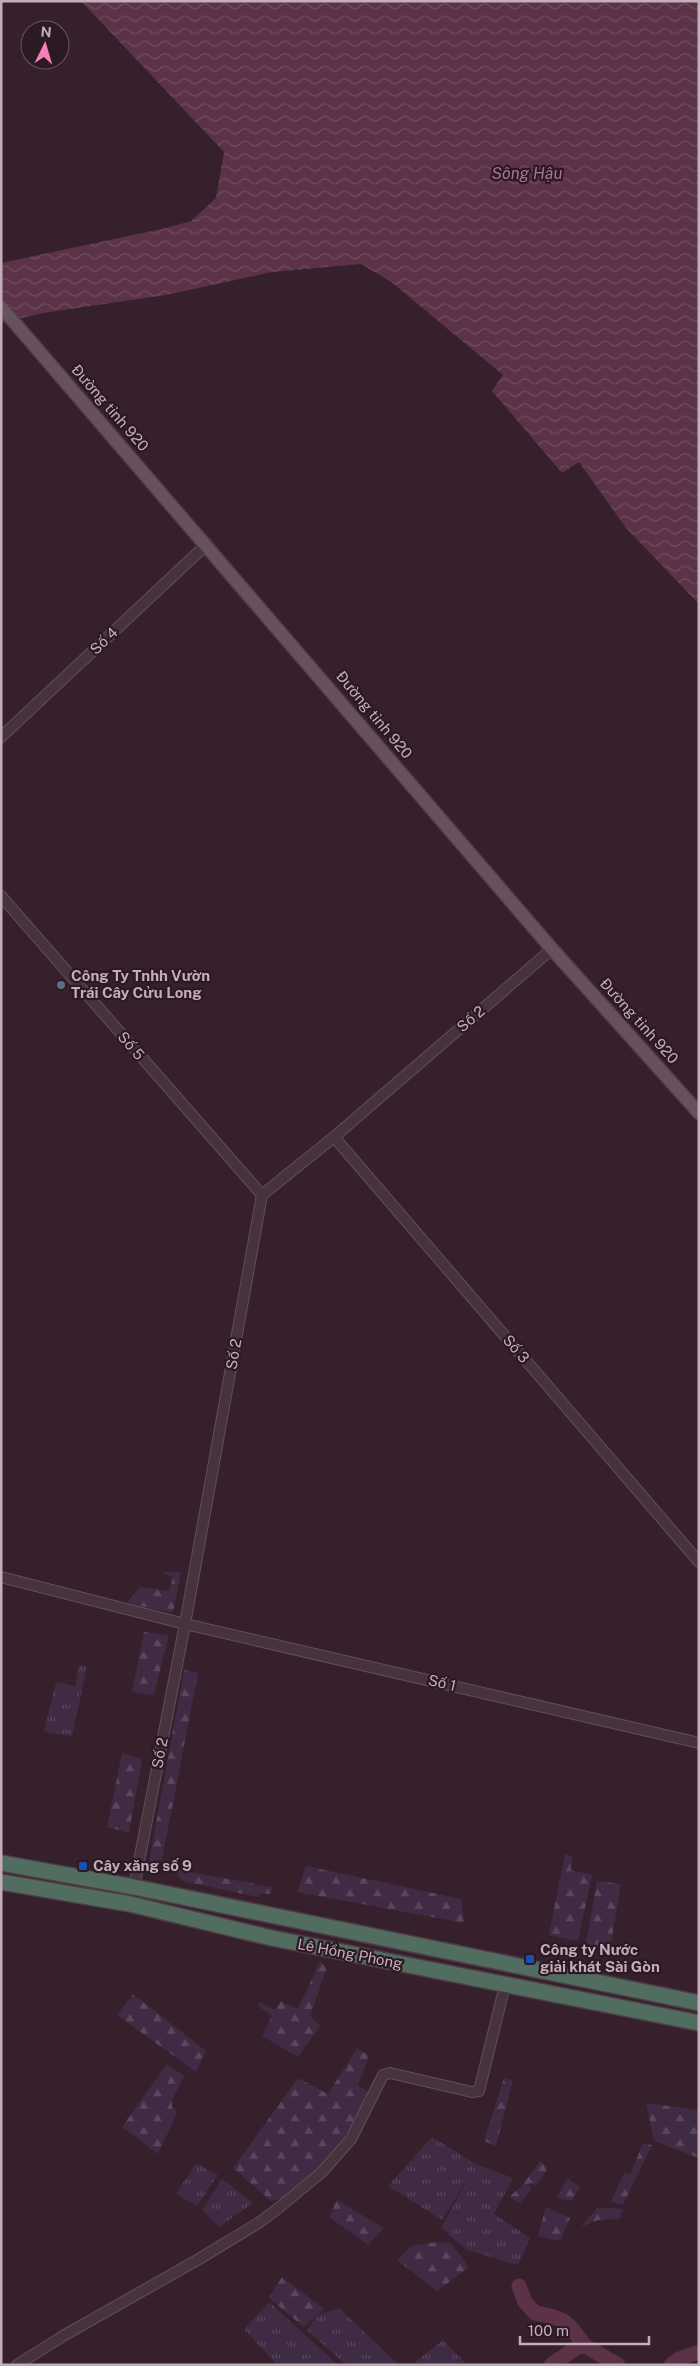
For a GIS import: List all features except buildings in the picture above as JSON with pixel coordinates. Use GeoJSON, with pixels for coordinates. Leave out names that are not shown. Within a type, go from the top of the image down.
{"type":"FeatureCollection","features":[{"type":"Feature","properties":{"kind":"highway","name":"Lê Hồng Phong"},"geometry":{"type":"LineString","coordinates":[[1,1863],[134,1887],[699,2003]]}},
{"type":"Feature","properties":{"kind":"highway","name":"Lê Hồng Phong"},"geometry":{"type":"LineString","coordinates":[[1,1882],[130,1904],[272,1938],[699,2023]]}},
{"type":"Feature","properties":{"kind":"highway"},"geometry":{"type":"LineString","coordinates":[[130,1904],[134,1887]]}},
{"type":"Feature","properties":{"kind":"main road","name":"Đường tỉnh 920"},"geometry":{"type":"LineString","coordinates":[[1,307],[207,544],[552,949],[699,1112]]}},
{"type":"Feature","properties":{"kind":"street","name":"Số 4"},"geometry":{"type":"LineString","coordinates":[[1,737],[207,544]]}},
{"type":"Feature","properties":{"kind":"street","name":"Số 5"},"geometry":{"type":"LineString","coordinates":[[1,896],[262,1195]]}},
{"type":"Feature","properties":{"kind":"street","name":"Số 2"},"geometry":{"type":"LineString","coordinates":[[134,1887],[185,1624],[262,1195],[334,1136],[552,949]]}},
{"type":"Feature","properties":{"kind":"street","name":"Số 3"},"geometry":{"type":"LineString","coordinates":[[334,1136],[699,1562]]}},
{"type":"Feature","properties":{"kind":"street","name":"Số 1"},"geometry":{"type":"LineString","coordinates":[[1,1577],[185,1624],[699,1742]]}},
{"type":"Feature","properties":{"kind":"street"},"geometry":{"type":"LineString","coordinates":[[17,2365],[224,2244],[260,2222],[289,2199],[322,2172],[351,2139],[382,2074],[390,2073],[472,2092],[479,2091],[505,1985]]}},
{"type":"Feature","properties":{"kind":"green space"},"geometry":{"type":"Polygon","coordinates":[[[162,1572],[181,1572],[173,1613],[127,1603],[140,1587],[169,1591],[173,1577],[162,1572]]]}},
{"type":"Feature","properties":{"kind":"green space"},"geometry":{"type":"Polygon","coordinates":[[[144,1632],[169,1635],[154,1695],[132,1692],[144,1632]]]}},
{"type":"Feature","properties":{"kind":"green space"},"geometry":{"type":"Polygon","coordinates":[[[79,1665],[87,1667],[72,1736],[44,1732],[56,1682],[75,1686],[79,1665]]]}},
{"type":"Feature","properties":{"kind":"green space"},"geometry":{"type":"Polygon","coordinates":[[[184,1670],[198,1673],[161,1865],[149,1862],[184,1670]]]}},
{"type":"Feature","properties":{"kind":"green space"},"geometry":{"type":"Polygon","coordinates":[[[122,1753],[142,1759],[129,1833],[107,1827],[122,1753]]]}},
{"type":"Feature","properties":{"kind":"green space"},"geometry":{"type":"Polygon","coordinates":[[[565,1854],[572,1856],[571,1870],[592,1875],[578,1941],[549,1935],[565,1854]]]}},
{"type":"Feature","properties":{"kind":"green space"},"geometry":{"type":"Polygon","coordinates":[[[306,1866],[461,1899],[464,1923],[297,1892],[306,1866]]]}},
{"type":"Feature","properties":{"kind":"green space"},"geometry":{"type":"Polygon","coordinates":[[[174,1869],[272,1887],[271,1894],[261,1893],[258,1897],[182,1881],[174,1869]]]}},
{"type":"Feature","properties":{"kind":"green space"},"geometry":{"type":"Polygon","coordinates":[[[597,1881],[621,1884],[610,1949],[586,1944],[597,1881]]]}},
{"type":"Feature","properties":{"kind":"green space"},"geometry":{"type":"Polygon","coordinates":[[[320,1961],[327,1968],[310,2016],[320,2026],[298,2057],[262,2036],[272,2016],[258,2006],[260,2002],[275,2010],[281,2001],[298,2009],[320,1961]]]}},
{"type":"Feature","properties":{"kind":"green space"},"geometry":{"type":"Polygon","coordinates":[[[133,1994],[206,2051],[196,2072],[117,2015],[133,1994]]]}},
{"type":"Feature","properties":{"kind":"green space"},"geometry":{"type":"Polygon","coordinates":[[[357,2048],[369,2056],[358,2085],[372,2094],[332,2156],[287,2198],[271,2201],[233,2168],[298,2078],[328,2094],[357,2048]]]}},
{"type":"Feature","properties":{"kind":"green space"},"geometry":{"type":"Polygon","coordinates":[[[167,2064],[184,2076],[172,2100],[172,2107],[177,2112],[158,2154],[122,2127],[167,2064]]]}},
{"type":"Feature","properties":{"kind":"green space"},"geometry":{"type":"Polygon","coordinates":[[[504,2078],[513,2080],[496,2146],[484,2141],[504,2078]]]}},
{"type":"Feature","properties":{"kind":"green space"},"geometry":{"type":"Polygon","coordinates":[[[646,2103],[699,2110],[699,2158],[654,2141],[646,2103]]]}},
{"type":"Feature","properties":{"kind":"green space"},"geometry":{"type":"Polygon","coordinates":[[[432,2137],[476,2164],[513,2178],[494,2214],[530,2238],[518,2265],[467,2250],[441,2228],[468,2178],[442,2220],[388,2186],[432,2137]]]}},
{"type":"Feature","properties":{"kind":"green space"},"geometry":{"type":"Polygon","coordinates":[[[643,2143],[652,2145],[623,2205],[611,2202],[624,2173],[630,2175],[643,2143]]]}},
{"type":"Feature","properties":{"kind":"green space"},"geometry":{"type":"Polygon","coordinates":[[[540,2161],[548,2168],[536,2186],[529,2182],[531,2190],[520,2203],[509,2197],[521,2187],[540,2161]]]}},
{"type":"Feature","properties":{"kind":"green space"},"geometry":{"type":"Polygon","coordinates":[[[196,2163],[218,2175],[197,2206],[176,2194],[196,2163]]]}},
{"type":"Feature","properties":{"kind":"green space"},"geometry":{"type":"Polygon","coordinates":[[[567,2178],[580,2187],[572,2201],[557,2198],[567,2178]]]}},
{"type":"Feature","properties":{"kind":"green space"},"geometry":{"type":"Polygon","coordinates":[[[222,2179],[253,2203],[219,2227],[202,2210],[222,2179]]]}},
{"type":"Feature","properties":{"kind":"green space"},"geometry":{"type":"Polygon","coordinates":[[[337,2200],[384,2228],[368,2245],[329,2217],[337,2200]]]}},
{"type":"Feature","properties":{"kind":"green space"},"geometry":{"type":"Polygon","coordinates":[[[546,2207],[570,2218],[560,2241],[538,2236],[546,2207]]]}},
{"type":"Feature","properties":{"kind":"green space"},"geometry":{"type":"Polygon","coordinates":[[[597,2208],[622,2209],[620,2219],[598,2220],[581,2227],[597,2208]]]}},
{"type":"Feature","properties":{"kind":"green space"},"geometry":{"type":"Polygon","coordinates":[[[436,2242],[451,2243],[469,2267],[437,2291],[397,2260],[411,2246],[436,2242]]]}},
{"type":"Feature","properties":{"kind":"green space"},"geometry":{"type":"Polygon","coordinates":[[[282,2277],[324,2309],[304,2327],[269,2298],[282,2277]]]}},
{"type":"Feature","properties":{"kind":"green space"},"geometry":{"type":"Polygon","coordinates":[[[269,2302],[338,2365],[277,2365],[244,2329],[269,2302]]]}},
{"type":"Feature","properties":{"kind":"green space"},"geometry":{"type":"Polygon","coordinates":[[[339,2308],[399,2365],[346,2365],[307,2330],[317,2316],[339,2308]]]}},
{"type":"Feature","properties":{"kind":"green space"},"geometry":{"type":"Polygon","coordinates":[[[443,2340],[467,2365],[416,2365],[414,2363],[443,2340]]]}},
{"type":"Feature","properties":{"kind":"water","name":"Sông Hậu"},"geometry":{"type":"Polygon","coordinates":[[[81,1],[699,1],[699,604],[626,528],[579,462],[562,473],[492,391],[503,375],[390,281],[361,264],[272,272],[166,295],[43,313],[1,323],[1,263],[191,221],[216,198],[224,152],[81,1]]]}},
{"type":"Feature","properties":{"kind":"waterway"},"geometry":{"type":"LineString","coordinates":[[519,2286],[525,2302],[535,2313],[554,2317],[565,2322],[585,2346]]}},
{"type":"Feature","properties":{"kind":"waterway"},"geometry":{"type":"LineString","coordinates":[[551,2365],[576,2348],[585,2346],[618,2365]]}},
{"type":"Feature","properties":{"kind":"waterway"},"geometry":{"type":"LineString","coordinates":[[671,2365],[679,2359],[699,2352]]}},
{"type":"Feature","properties":{"kind":"place","name":"Công Ty Tnhh Vườn Trái Cây Cửu Long"},"geometry":{"type":"Point","coordinates":[61,985]}},
{"type":"Feature","properties":{"kind":"place","name":"Cây xăng số 9"},"geometry":{"type":"Point","coordinates":[83,1866]}},
{"type":"Feature","properties":{"kind":"place","name":"Công ty Nước giải khát Sài Gòn"},"geometry":{"type":"Point","coordinates":[530,1959]}}]}
